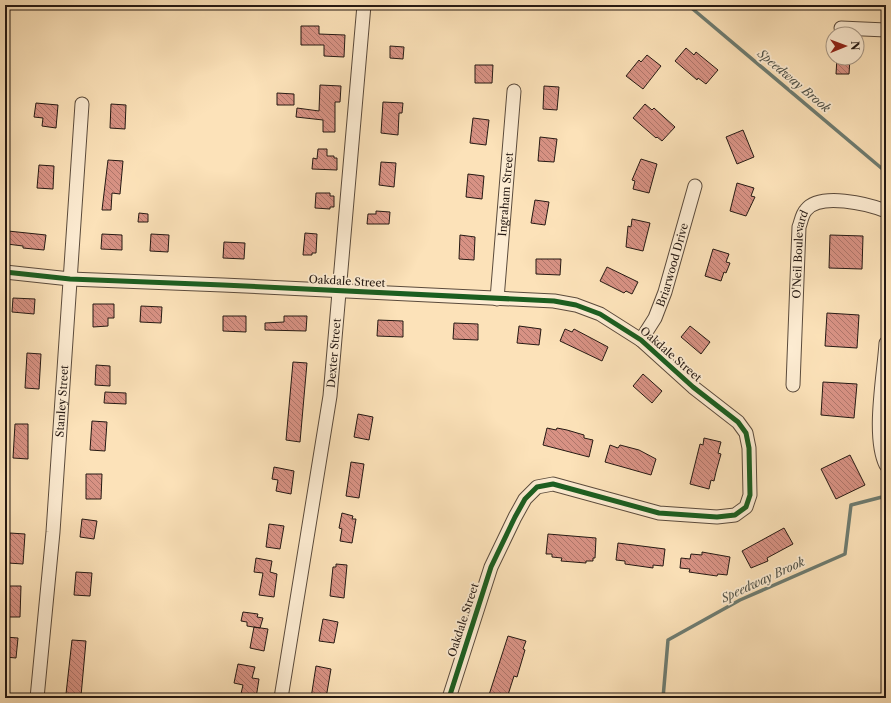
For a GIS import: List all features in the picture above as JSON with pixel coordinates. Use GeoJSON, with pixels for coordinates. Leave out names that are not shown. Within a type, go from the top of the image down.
{"type":"FeatureCollection","features":[{"type":"Feature","properties":{"kind":"street","name":"Dexter Street"},"geometry":{"type":"LineString","coordinates":[[281,698],[330,396],[364,5]]}},
{"type":"Feature","properties":{"kind":"street"},"geometry":{"type":"LineString","coordinates":[[865,29],[886,30]]}},
{"type":"Feature","properties":{"kind":"street","name":"Ingraham Street"},"geometry":{"type":"LineString","coordinates":[[497,299],[514,90]]}},
{"type":"Feature","properties":{"kind":"street","name":"Stanley Street"},"geometry":{"type":"LineString","coordinates":[[37,698],[53,532],[82,104]]}},
{"type":"Feature","properties":{"kind":"street","name":"Briarwood Drive"},"geometry":{"type":"LineString","coordinates":[[641,340],[655,318],[665,292],[695,186]]}},
{"type":"Feature","properties":{"kind":"street","name":"O'Neil Boulevard"},"geometry":{"type":"LineString","coordinates":[[793,385],[799,227],[805,210],[812,204],[827,201],[864,204],[886,212]]}},
{"type":"Feature","properties":{"kind":"street","name":"Oakdale Street"},"geometry":{"type":"LineString","coordinates":[[5,272],[70,280],[339,290],[554,301],[576,305],[600,314],[641,340],[693,387],[738,422],[746,432],[749,448],[750,495],[746,506],[735,515],[717,517],[673,514],[628,505],[553,484],[537,488],[525,499],[491,567],[449,698]]}},
{"type":"Feature","properties":{"kind":"street"},"geometry":{"type":"LineString","coordinates":[[886,343],[879,427],[882,457],[886,465]]}},
{"type":"Feature","properties":{"kind":"building"},"geometry":{"type":"Polygon","coordinates":[[[301,26],[319,26],[319,34],[345,35],[344,57],[324,56],[324,45],[301,45],[301,26]]]}},
{"type":"Feature","properties":{"kind":"building"},"geometry":{"type":"Polygon","coordinates":[[[390,46],[404,47],[403,59],[390,58],[390,46]]]}},
{"type":"Feature","properties":{"kind":"building"},"geometry":{"type":"Polygon","coordinates":[[[686,48],[694,55],[696,52],[718,70],[706,84],[698,78],[697,80],[675,61],[686,48]]]}},
{"type":"Feature","properties":{"kind":"building"},"geometry":{"type":"Polygon","coordinates":[[[647,55],[661,66],[643,89],[626,76],[639,60],[641,62],[647,55]]]}},
{"type":"Feature","properties":{"kind":"building"},"geometry":{"type":"Polygon","coordinates":[[[475,65],[493,65],[492,83],[475,83],[475,65]]]}},
{"type":"Feature","properties":{"kind":"building"},"geometry":{"type":"Polygon","coordinates":[[[836,66],[850,66],[849,74],[836,74],[836,66]]]}},
{"type":"Feature","properties":{"kind":"building"},"geometry":{"type":"Polygon","coordinates":[[[320,85],[341,86],[340,102],[335,102],[335,132],[323,132],[323,120],[296,117],[297,108],[319,111],[320,85]]]}},
{"type":"Feature","properties":{"kind":"building"},"geometry":{"type":"Polygon","coordinates":[[[544,86],[559,87],[557,110],[543,109],[544,86]]]}},
{"type":"Feature","properties":{"kind":"building"},"geometry":{"type":"Polygon","coordinates":[[[277,93],[294,94],[294,105],[277,105],[277,93]]]}},
{"type":"Feature","properties":{"kind":"building"},"geometry":{"type":"Polygon","coordinates":[[[383,102],[403,103],[402,113],[399,113],[398,135],[381,133],[383,102]]]}},
{"type":"Feature","properties":{"kind":"building"},"geometry":{"type":"Polygon","coordinates":[[[36,103],[58,105],[56,128],[42,126],[43,118],[34,117],[36,103]]]}},
{"type":"Feature","properties":{"kind":"building"},"geometry":{"type":"Polygon","coordinates":[[[111,104],[126,105],[125,129],[110,128],[111,104]]]}},
{"type":"Feature","properties":{"kind":"building"},"geometry":{"type":"Polygon","coordinates":[[[645,104],[652,110],[654,108],[675,127],[662,141],[657,137],[656,138],[633,118],[645,104]]]}},
{"type":"Feature","properties":{"kind":"building"},"geometry":{"type":"Polygon","coordinates":[[[473,118],[489,120],[486,145],[470,143],[473,118]]]}},
{"type":"Feature","properties":{"kind":"building"},"geometry":{"type":"Polygon","coordinates":[[[743,130],[754,157],[737,164],[726,137],[743,130]]]}},
{"type":"Feature","properties":{"kind":"building"},"geometry":{"type":"Polygon","coordinates":[[[540,137],[557,139],[554,162],[538,161],[540,137]]]}},
{"type":"Feature","properties":{"kind":"building"},"geometry":{"type":"Polygon","coordinates":[[[318,149],[327,149],[327,156],[334,156],[334,158],[337,158],[337,170],[312,169],[313,158],[317,159],[318,149]]]}},
{"type":"Feature","properties":{"kind":"building"},"geometry":{"type":"Polygon","coordinates":[[[641,159],[657,164],[649,193],[633,189],[635,181],[632,180],[641,159]]]}},
{"type":"Feature","properties":{"kind":"building"},"geometry":{"type":"Polygon","coordinates":[[[108,160],[123,161],[120,194],[112,193],[111,210],[102,210],[108,160]]]}},
{"type":"Feature","properties":{"kind":"building"},"geometry":{"type":"Polygon","coordinates":[[[381,162],[396,163],[394,187],[379,185],[381,162]]]}},
{"type":"Feature","properties":{"kind":"building"},"geometry":{"type":"Polygon","coordinates":[[[39,165],[54,166],[53,189],[37,188],[39,165]]]}},
{"type":"Feature","properties":{"kind":"building"},"geometry":{"type":"Polygon","coordinates":[[[468,174],[484,176],[482,199],[466,197],[468,174]]]}},
{"type":"Feature","properties":{"kind":"building"},"geometry":{"type":"Polygon","coordinates":[[[737,183],[754,188],[751,196],[755,197],[746,216],[730,211],[737,183]]]}},
{"type":"Feature","properties":{"kind":"building"},"geometry":{"type":"Polygon","coordinates":[[[316,193],[330,193],[330,196],[334,196],[334,207],[330,207],[330,209],[315,208],[316,193]]]}},
{"type":"Feature","properties":{"kind":"building"},"geometry":{"type":"Polygon","coordinates":[[[535,200],[549,202],[545,225],[531,223],[535,200]]]}},
{"type":"Feature","properties":{"kind":"building"},"geometry":{"type":"Polygon","coordinates":[[[376,211],[390,212],[389,224],[367,224],[368,214],[376,214],[376,211]]]}},
{"type":"Feature","properties":{"kind":"building"},"geometry":{"type":"Polygon","coordinates":[[[139,213],[148,214],[148,222],[138,222],[139,213]]]}},
{"type":"Feature","properties":{"kind":"building"},"geometry":{"type":"Polygon","coordinates":[[[632,219],[650,223],[643,251],[626,247],[628,226],[631,227],[632,219]]]}},
{"type":"Feature","properties":{"kind":"building"},"geometry":{"type":"Polygon","coordinates":[[[8,231],[46,235],[44,250],[23,248],[23,246],[7,244],[8,231]]]}},
{"type":"Feature","properties":{"kind":"building"},"geometry":{"type":"Polygon","coordinates":[[[305,233],[317,234],[316,253],[312,253],[312,255],[303,255],[305,233]]]}},
{"type":"Feature","properties":{"kind":"building"},"geometry":{"type":"Polygon","coordinates":[[[102,234],[122,235],[122,250],[101,249],[102,234]]]}},
{"type":"Feature","properties":{"kind":"building"},"geometry":{"type":"Polygon","coordinates":[[[151,234],[169,235],[168,252],[150,251],[151,234]]]}},
{"type":"Feature","properties":{"kind":"building"},"geometry":{"type":"Polygon","coordinates":[[[460,235],[475,237],[474,260],[459,259],[460,235]]]}},
{"type":"Feature","properties":{"kind":"building"},"geometry":{"type":"Polygon","coordinates":[[[830,235],[863,236],[862,269],[829,268],[830,235]]]}},
{"type":"Feature","properties":{"kind":"building"},"geometry":{"type":"Polygon","coordinates":[[[224,242],[245,243],[244,259],[223,258],[224,242]]]}},
{"type":"Feature","properties":{"kind":"building"},"geometry":{"type":"Polygon","coordinates":[[[713,249],[729,254],[726,262],[730,263],[726,273],[724,272],[721,281],[705,276],[713,249]]]}},
{"type":"Feature","properties":{"kind":"building"},"geometry":{"type":"Polygon","coordinates":[[[536,259],[561,259],[560,275],[536,274],[536,259]]]}},
{"type":"Feature","properties":{"kind":"building"},"geometry":{"type":"Polygon","coordinates":[[[607,267],[638,282],[632,294],[626,291],[624,293],[600,281],[607,267]]]}},
{"type":"Feature","properties":{"kind":"building"},"geometry":{"type":"Polygon","coordinates":[[[13,298],[35,299],[34,314],[12,312],[13,298]]]}},
{"type":"Feature","properties":{"kind":"building"},"geometry":{"type":"Polygon","coordinates":[[[93,304],[114,304],[114,318],[108,318],[108,326],[93,327],[93,304]]]}},
{"type":"Feature","properties":{"kind":"building"},"geometry":{"type":"Polygon","coordinates":[[[141,306],[162,307],[161,323],[140,322],[141,306]]]}},
{"type":"Feature","properties":{"kind":"building"},"geometry":{"type":"Polygon","coordinates":[[[827,313],[859,315],[857,348],[825,346],[827,313]]]}},
{"type":"Feature","properties":{"kind":"building"},"geometry":{"type":"Polygon","coordinates":[[[223,316],[246,316],[246,332],[223,331],[223,316]]]}},
{"type":"Feature","properties":{"kind":"building"},"geometry":{"type":"Polygon","coordinates":[[[284,316],[307,316],[306,331],[265,330],[265,323],[284,322],[284,316]]]}},
{"type":"Feature","properties":{"kind":"building"},"geometry":{"type":"Polygon","coordinates":[[[378,320],[403,321],[403,337],[377,336],[378,320]]]}},
{"type":"Feature","properties":{"kind":"building"},"geometry":{"type":"Polygon","coordinates":[[[454,323],[478,324],[478,340],[453,339],[454,323]]]}},
{"type":"Feature","properties":{"kind":"building"},"geometry":{"type":"Polygon","coordinates":[[[519,326],[541,329],[539,345],[517,343],[519,326]]]}},
{"type":"Feature","properties":{"kind":"building"},"geometry":{"type":"Polygon","coordinates":[[[690,326],[710,342],[701,354],[681,337],[690,326]]]}},
{"type":"Feature","properties":{"kind":"building"},"geometry":{"type":"Polygon","coordinates":[[[565,329],[572,332],[574,329],[608,347],[602,361],[560,341],[565,329]]]}},
{"type":"Feature","properties":{"kind":"building"},"geometry":{"type":"Polygon","coordinates":[[[27,353],[41,354],[39,389],[25,388],[27,353]]]}},
{"type":"Feature","properties":{"kind":"building"},"geometry":{"type":"Polygon","coordinates":[[[293,362],[307,363],[300,442],[286,440],[293,362]]]}},
{"type":"Feature","properties":{"kind":"building"},"geometry":{"type":"Polygon","coordinates":[[[96,365],[110,366],[110,386],[95,385],[96,365]]]}},
{"type":"Feature","properties":{"kind":"building"},"geometry":{"type":"Polygon","coordinates":[[[643,374],[662,391],[652,403],[633,386],[643,374]]]}},
{"type":"Feature","properties":{"kind":"building"},"geometry":{"type":"Polygon","coordinates":[[[823,382],[857,384],[854,418],[821,415],[823,382]]]}},
{"type":"Feature","properties":{"kind":"building"},"geometry":{"type":"Polygon","coordinates":[[[105,392],[126,393],[126,404],[104,403],[105,392]]]}},
{"type":"Feature","properties":{"kind":"building"},"geometry":{"type":"Polygon","coordinates":[[[358,414],[373,417],[369,440],[354,437],[358,414]]]}},
{"type":"Feature","properties":{"kind":"building"},"geometry":{"type":"Polygon","coordinates":[[[92,421],[107,422],[105,451],[90,450],[92,421]]]}},
{"type":"Feature","properties":{"kind":"building"},"geometry":{"type":"Polygon","coordinates":[[[15,424],[28,424],[28,459],[13,458],[15,424]]]}},
{"type":"Feature","properties":{"kind":"building"},"geometry":{"type":"Polygon","coordinates":[[[547,428],[567,430],[584,435],[584,438],[593,440],[589,457],[543,445],[547,428]]]}},
{"type":"Feature","properties":{"kind":"building"},"geometry":{"type":"Polygon","coordinates":[[[704,438],[721,442],[718,453],[721,454],[714,481],[711,480],[709,489],[690,484],[700,444],[703,445],[704,438]]]}},
{"type":"Feature","properties":{"kind":"building"},"geometry":{"type":"Polygon","coordinates":[[[610,445],[618,448],[620,445],[639,450],[656,459],[651,475],[605,462],[610,445]]]}},
{"type":"Feature","properties":{"kind":"building"},"geometry":{"type":"Polygon","coordinates":[[[850,455],[865,485],[836,499],[821,469],[850,455]]]}},
{"type":"Feature","properties":{"kind":"building"},"geometry":{"type":"Polygon","coordinates":[[[351,462],[364,464],[359,498],[346,496],[351,462]]]}},
{"type":"Feature","properties":{"kind":"building"},"geometry":{"type":"Polygon","coordinates":[[[274,467],[294,471],[291,494],[276,491],[278,480],[272,479],[274,467]]]}},
{"type":"Feature","properties":{"kind":"building"},"geometry":{"type":"Polygon","coordinates":[[[86,474],[102,474],[101,499],[86,499],[86,474]]]}},
{"type":"Feature","properties":{"kind":"building"},"geometry":{"type":"Polygon","coordinates":[[[342,513],[353,516],[352,519],[356,519],[352,543],[340,541],[342,529],[339,528],[342,513]]]}},
{"type":"Feature","properties":{"kind":"building"},"geometry":{"type":"Polygon","coordinates":[[[82,519],[97,521],[94,539],[80,537],[82,519]]]}},
{"type":"Feature","properties":{"kind":"building"},"geometry":{"type":"Polygon","coordinates":[[[269,524],[284,526],[280,549],[266,547],[269,524]]]}},
{"type":"Feature","properties":{"kind":"building"},"geometry":{"type":"Polygon","coordinates":[[[784,528],[793,544],[767,558],[768,561],[751,568],[742,551],[784,528]]]}},
{"type":"Feature","properties":{"kind":"building"},"geometry":{"type":"Polygon","coordinates":[[[10,533],[25,534],[23,564],[8,563],[10,533]]]}},
{"type":"Feature","properties":{"kind":"building"},"geometry":{"type":"Polygon","coordinates":[[[548,534],[596,538],[595,558],[593,558],[593,561],[586,561],[586,563],[561,561],[562,558],[552,557],[552,554],[546,554],[548,534]]]}},
{"type":"Feature","properties":{"kind":"building"},"geometry":{"type":"Polygon","coordinates":[[[618,543],[665,549],[663,566],[653,565],[653,568],[625,564],[625,561],[616,560],[618,543]]]}},
{"type":"Feature","properties":{"kind":"building"},"geometry":{"type":"Polygon","coordinates":[[[702,552],[730,557],[727,575],[718,574],[717,576],[689,572],[690,569],[680,568],[681,558],[690,559],[691,554],[702,555],[702,552]]]}},
{"type":"Feature","properties":{"kind":"building"},"geometry":{"type":"Polygon","coordinates":[[[256,558],[272,561],[270,572],[277,574],[274,597],[259,595],[263,573],[254,572],[256,558]]]}},
{"type":"Feature","properties":{"kind":"building"},"geometry":{"type":"Polygon","coordinates":[[[336,564],[347,565],[344,598],[330,596],[333,567],[336,567],[336,564]]]}},
{"type":"Feature","properties":{"kind":"building"},"geometry":{"type":"Polygon","coordinates":[[[76,572],[92,573],[90,596],[74,595],[76,572]]]}},
{"type":"Feature","properties":{"kind":"building"},"geometry":{"type":"Polygon","coordinates":[[[7,586],[21,586],[20,617],[5,617],[7,586]]]}},
{"type":"Feature","properties":{"kind":"building"},"geometry":{"type":"Polygon","coordinates":[[[243,612],[258,614],[257,617],[263,618],[260,628],[247,626],[247,622],[241,621],[243,612]]]}},
{"type":"Feature","properties":{"kind":"building"},"geometry":{"type":"Polygon","coordinates":[[[323,619],[338,622],[334,643],[319,641],[323,619]]]}},
{"type":"Feature","properties":{"kind":"building"},"geometry":{"type":"Polygon","coordinates":[[[254,627],[268,629],[264,651],[250,648],[254,627]]]}},
{"type":"Feature","properties":{"kind":"building"},"geometry":{"type":"Polygon","coordinates":[[[508,636],[526,641],[523,649],[525,650],[517,677],[514,676],[507,698],[488,698],[508,636]]]}},
{"type":"Feature","properties":{"kind":"building"},"geometry":{"type":"Polygon","coordinates":[[[5,637],[18,638],[16,658],[5,657],[5,637]]]}},
{"type":"Feature","properties":{"kind":"building"},"geometry":{"type":"Polygon","coordinates":[[[72,640],[86,641],[81,696],[66,694],[72,640]]]}},
{"type":"Feature","properties":{"kind":"building"},"geometry":{"type":"Polygon","coordinates":[[[238,664],[255,667],[252,678],[259,679],[256,698],[240,698],[243,685],[234,683],[238,664]]]}},
{"type":"Feature","properties":{"kind":"building"},"geometry":{"type":"Polygon","coordinates":[[[316,666],[331,669],[326,698],[311,698],[316,666]]]}},
{"type":"Feature","properties":{"kind":"waterway","name":"Speedway Brook"},"geometry":{"type":"LineString","coordinates":[[688,5],[886,172]]}},
{"type":"Feature","properties":{"kind":"waterway","name":"Speedway Brook"},"geometry":{"type":"LineString","coordinates":[[663,698],[668,640],[740,600],[845,554],[851,505],[886,496]]}},
{"type":"Feature","properties":{"kind":"cycle path"},"geometry":{"type":"LineString","coordinates":[[5,272],[70,279],[554,301],[576,305],[600,314],[641,340],[693,387],[738,422],[746,433],[749,448],[750,495],[746,507],[735,515],[717,517],[659,513],[553,484],[537,487],[525,499],[491,567],[449,698]]}}]}
